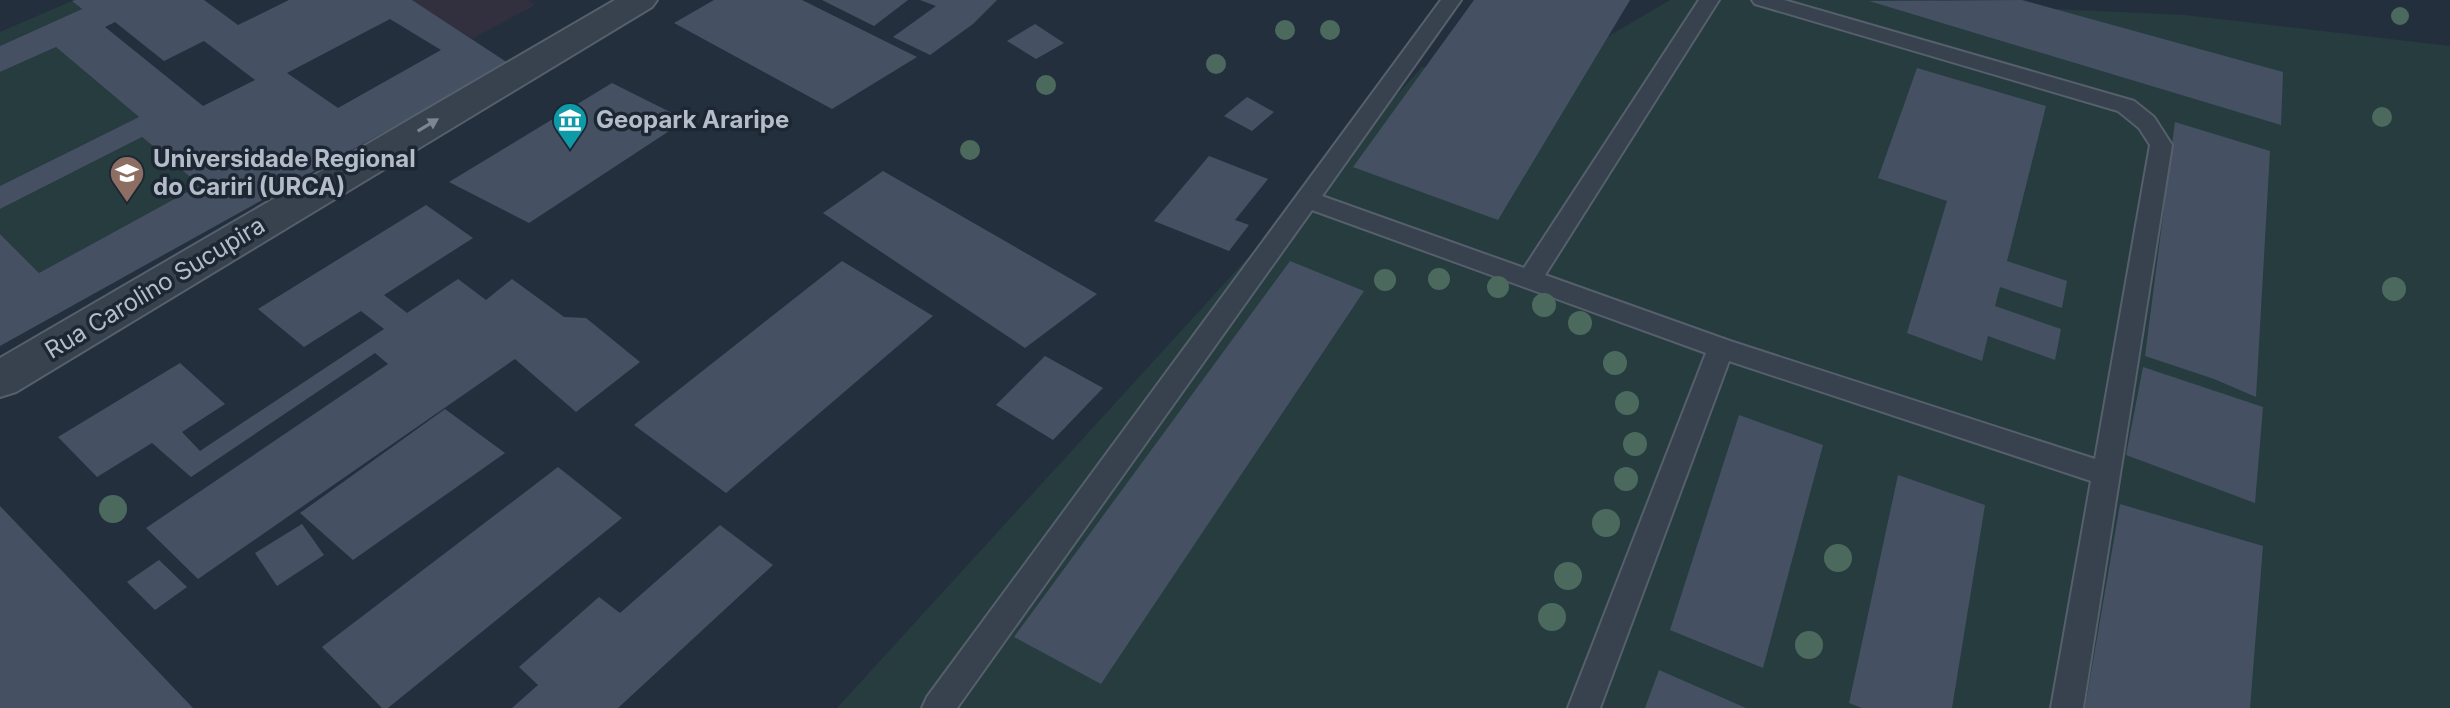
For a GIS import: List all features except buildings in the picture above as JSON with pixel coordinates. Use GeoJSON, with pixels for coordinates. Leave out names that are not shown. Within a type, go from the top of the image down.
{"type":"FeatureCollection","features":[{"type":"Feature","properties":{"kind":"street","name":"Rua Carolino Sucupira"},"geometry":{"type":"LineString","coordinates":[[0,380],[640,0]]}},
{"type":"Feature","properties":{"kind":"lane"},"geometry":{"type":"LineString","coordinates":[[938,708],[1451,0]]}},
{"type":"Feature","properties":{"kind":"lane"},"geometry":{"type":"LineString","coordinates":[[1530,279],[1709,0]]}},
{"type":"Feature","properties":{"kind":"lane"},"geometry":{"type":"LineString","coordinates":[[1762,0],[2099,96],[2138,113],[2161,145],[2067,708]]}},
{"type":"Feature","properties":{"kind":"lane"},"geometry":{"type":"LineString","coordinates":[[1307,199],[1721,348],[2106,474]]}},
{"type":"Feature","properties":{"kind":"lane"},"geometry":{"type":"LineString","coordinates":[[1584,708],[1721,348]]}},
{"type":"Feature","properties":{"kind":"shaded area"},"geometry":{"type":"Polygon","coordinates":[[[412,0],[528,0],[535,5],[472,39],[412,0]]]}},
{"type":"Feature","properties":{"kind":"green space"},"geometry":{"type":"Polygon","coordinates":[[[1670,0],[1935,0],[1987,6],[2185,15],[2450,46],[2450,708],[837,708],[1422,67],[1514,92],[1670,0]]]}},
{"type":"Feature","properties":{"kind":"green space"},"geometry":{"type":"Polygon","coordinates":[[[72,1],[82,9],[0,46],[0,32],[72,1]]]}},
{"type":"Feature","properties":{"kind":"green space"},"geometry":{"type":"Polygon","coordinates":[[[56,47],[139,117],[0,186],[0,72],[56,47]]]}},
{"type":"Feature","properties":{"kind":"green space"},"geometry":{"type":"Polygon","coordinates":[[[142,137],[200,185],[39,273],[0,234],[0,209],[142,137]]]}},
{"type":"Feature","properties":{"kind":"place","name":"Geopark Araripe"},"geometry":{"type":"Point","coordinates":[570,151]}},
{"type":"Feature","properties":{"kind":"place","name":"Universidade Regional do Cariri (URCA)"},"geometry":{"type":"Point","coordinates":[127,204]}}]}
